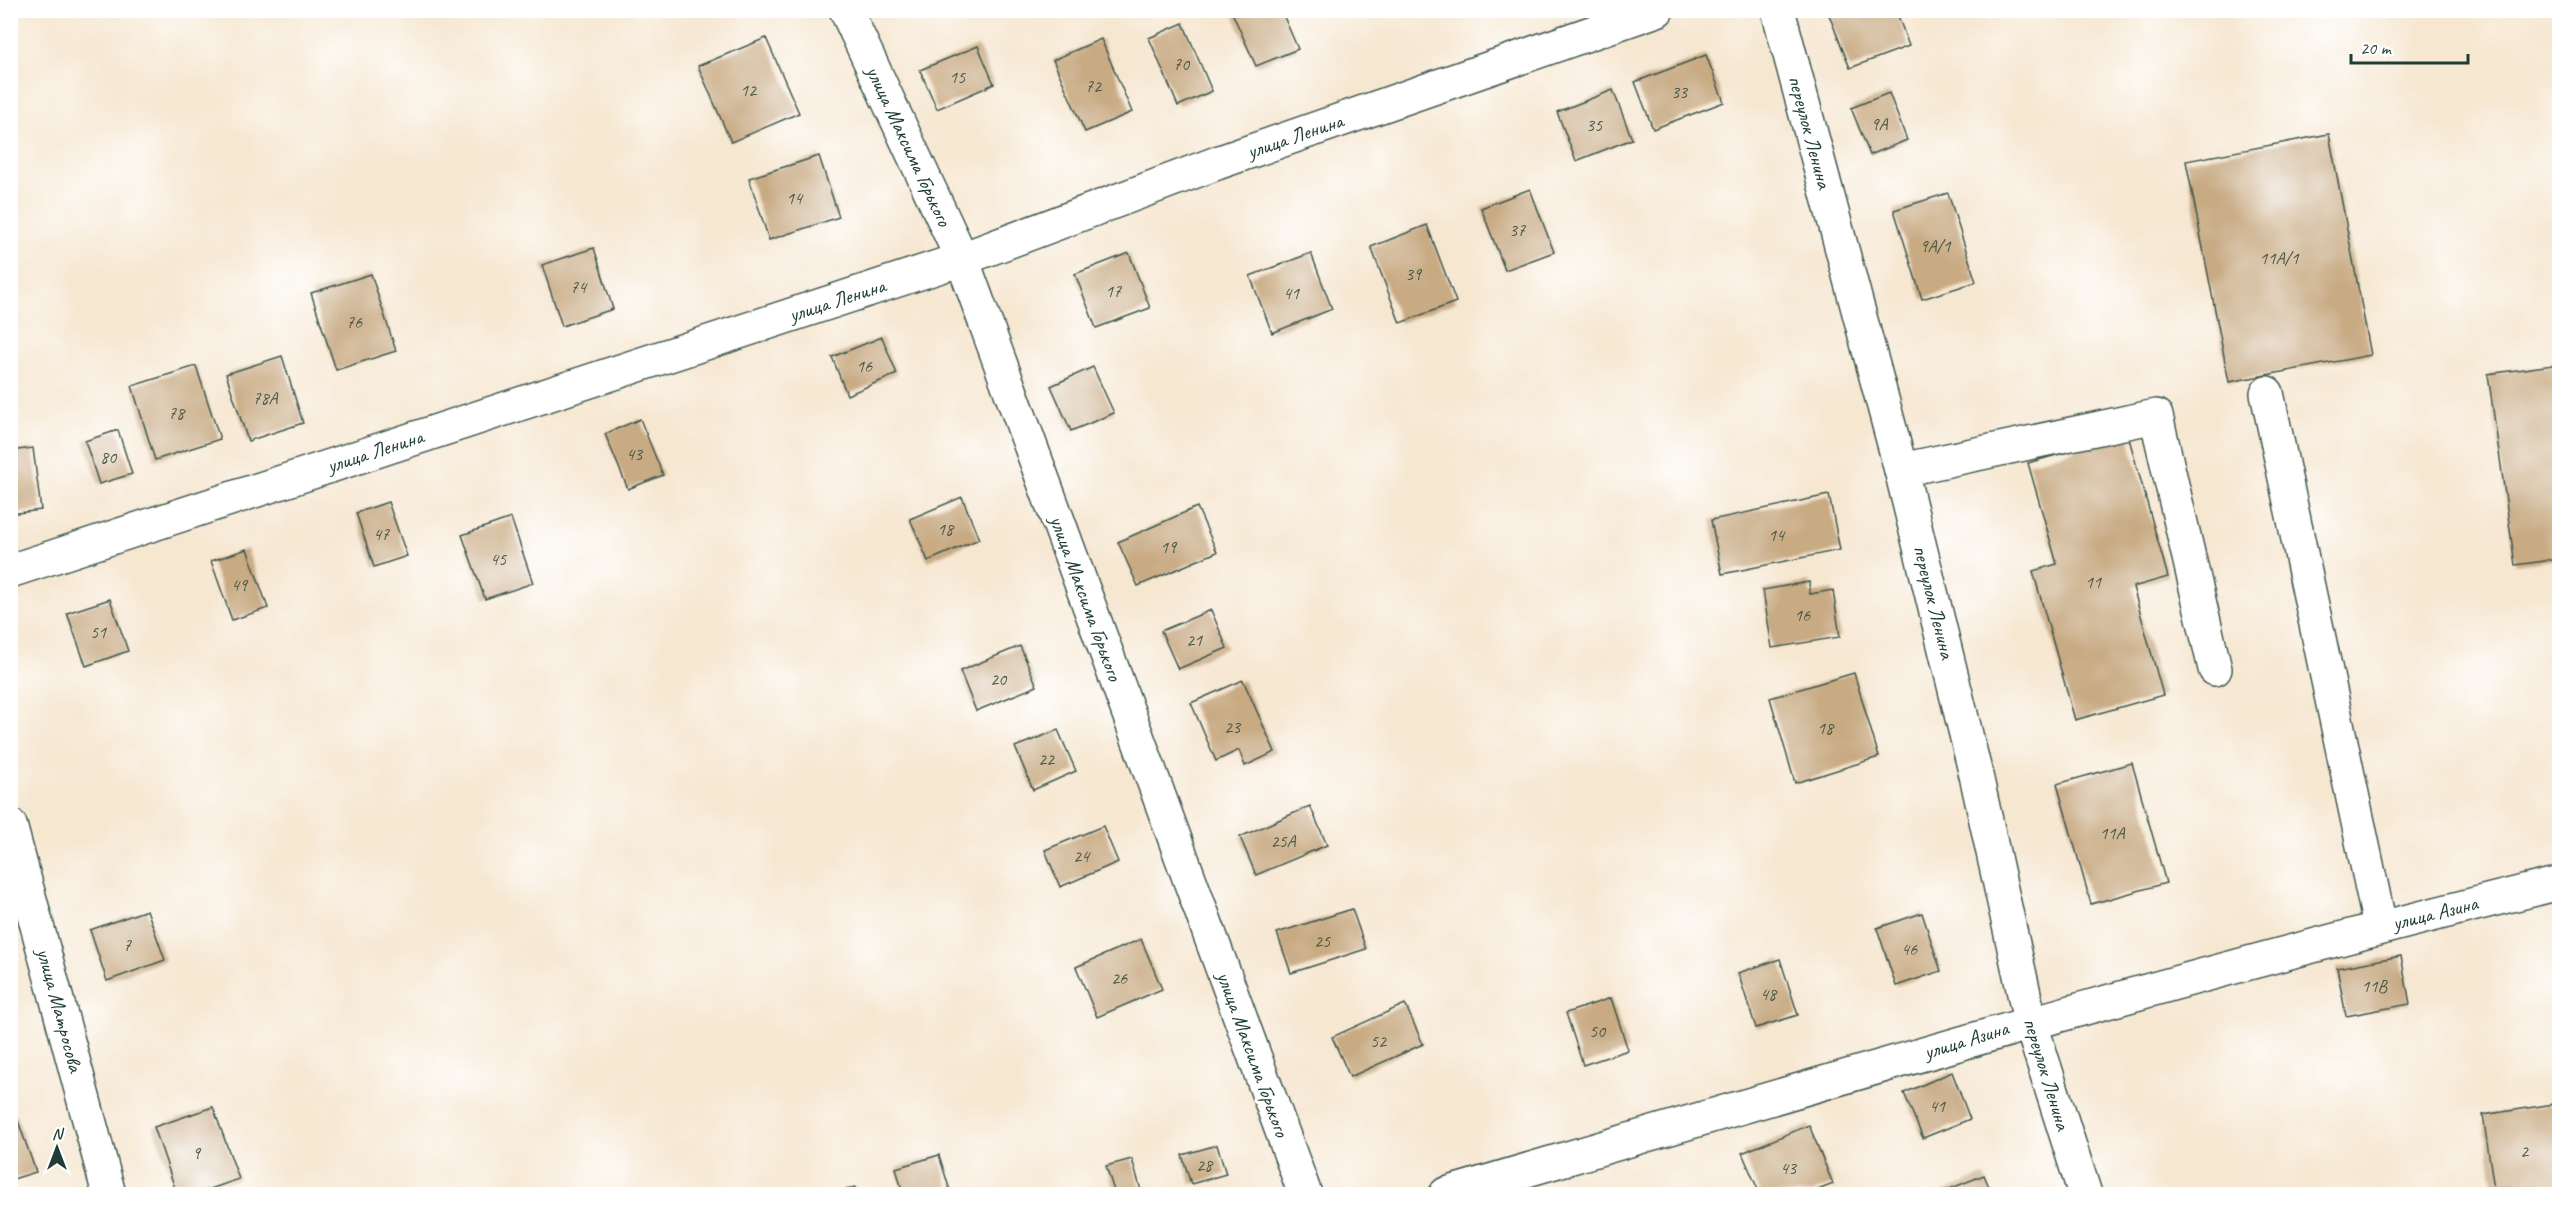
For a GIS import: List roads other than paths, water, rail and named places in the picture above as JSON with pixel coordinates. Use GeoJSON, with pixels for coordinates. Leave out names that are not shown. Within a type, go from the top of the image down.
{"type":"FeatureCollection","features":[{"type":"Feature","properties":{"kind":"street","name":"улица Максима Горького"},"geometry":{"type":"LineString","coordinates":[[846,10],[962,259],[1305,1194]]}},
{"type":"Feature","properties":{"kind":"street","name":"улица Ленина"},"geometry":{"type":"LineString","coordinates":[[10,571],[962,259],[1217,163],[1657,10]]}},
{"type":"Feature","properties":{"kind":"street","name":"переулок Ленина"},"geometry":{"type":"LineString","coordinates":[[1778,10],[1901,470],[1976,775],[2030,1021],[2085,1194]]}},
{"type":"Feature","properties":{"kind":"street"},"geometry":{"type":"LineString","coordinates":[[2267,393],[2380,926]]}},
{"type":"Feature","properties":{"kind":"street"},"geometry":{"type":"LineString","coordinates":[[1901,470],[2156,416],[2215,669]]}},
{"type":"Feature","properties":{"kind":"street","name":"улица Матросова"},"geometry":{"type":"LineString","coordinates":[[10,825],[109,1194]]}},
{"type":"Feature","properties":{"kind":"street","name":"улица Азина"},"geometry":{"type":"LineString","coordinates":[[1446,1194],[2030,1021],[2380,926],[2559,883]]}}]}
